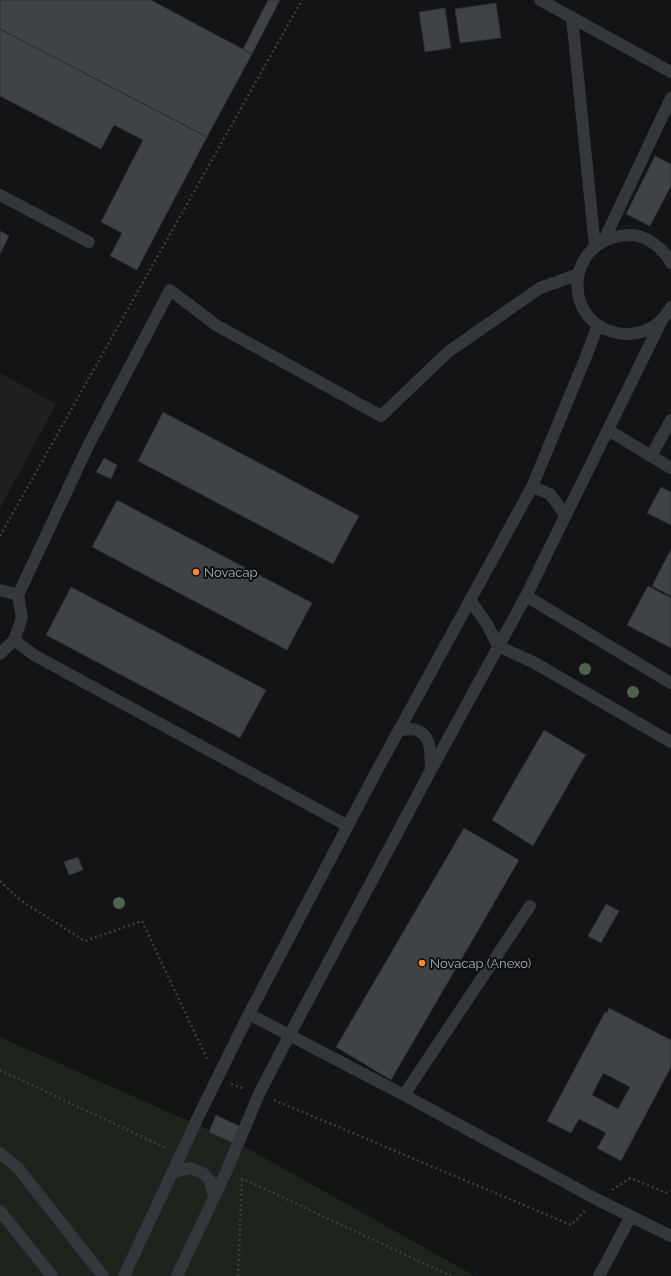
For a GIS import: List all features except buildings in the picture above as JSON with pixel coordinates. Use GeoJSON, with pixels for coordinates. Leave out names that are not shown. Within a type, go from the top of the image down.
{"type":"FeatureCollection","features":[{"type":"Feature","properties":{"kind":"lane"},"geometry":{"type":"LineString","coordinates":[[540,0],[671,72]]}},
{"type":"Feature","properties":{"kind":"lane"},"geometry":{"type":"LineString","coordinates":[[572,17],[600,244]]}},
{"type":"Feature","properties":{"kind":"lane"},"geometry":{"type":"LineString","coordinates":[[662,320],[648,330],[631,334],[613,333],[598,325],[587,315],[580,302],[578,288],[579,274],[585,259],[600,244],[671,98]]}},
{"type":"Feature","properties":{"kind":"lane"},"geometry":{"type":"LineString","coordinates":[[0,195],[90,242]]}},
{"type":"Feature","properties":{"kind":"lane"},"geometry":{"type":"LineString","coordinates":[[600,244],[618,236],[633,235],[647,239],[659,247],[671,263]]}},
{"type":"Feature","properties":{"kind":"lane"},"geometry":{"type":"LineString","coordinates":[[0,654],[14,640],[22,618],[18,595],[88,446],[170,290],[216,325],[381,416],[448,352],[540,288],[579,274]]}},
{"type":"Feature","properties":{"kind":"lane"},"geometry":{"type":"LineString","coordinates":[[177,1276],[226,1172],[259,1094],[431,770],[526,596],[662,320],[671,307]]}},
{"type":"Feature","properties":{"kind":"lane"},"geometry":{"type":"LineString","coordinates":[[124,1276],[216,1079],[249,1014],[375,774],[532,487],[598,325]]}},
{"type":"Feature","properties":{"kind":"lane"},"geometry":{"type":"LineString","coordinates":[[652,456],[671,420]]}},
{"type":"Feature","properties":{"kind":"lane"},"geometry":{"type":"LineString","coordinates":[[608,430],[671,468]]}},
{"type":"Feature","properties":{"kind":"lane"},"geometry":{"type":"LineString","coordinates":[[532,487],[550,494],[566,516]]}},
{"type":"Feature","properties":{"kind":"lane"},"geometry":{"type":"LineString","coordinates":[[0,590],[18,595]]}},
{"type":"Feature","properties":{"kind":"lane"},"geometry":{"type":"LineString","coordinates":[[526,596],[671,683]]}},
{"type":"Feature","properties":{"kind":"lane"},"geometry":{"type":"LineString","coordinates":[[470,600],[487,624],[498,646],[533,662],[671,742]]}},
{"type":"Feature","properties":{"kind":"lane"},"geometry":{"type":"LineString","coordinates":[[14,640],[34,655],[348,826]]}},
{"type":"Feature","properties":{"kind":"lane"},"geometry":{"type":"LineString","coordinates":[[400,730],[415,729],[424,734],[429,743],[431,770]]}},
{"type":"Feature","properties":{"kind":"lane"},"geometry":{"type":"LineString","coordinates":[[404,1095],[530,906]]}},
{"type":"Feature","properties":{"kind":"lane"},"geometry":{"type":"LineString","coordinates":[[249,1014],[404,1095],[598,1200],[671,1236]]}},
{"type":"Feature","properties":{"kind":"lane"},"geometry":{"type":"LineString","coordinates":[[0,1153],[18,1168],[103,1276]]}},
{"type":"Feature","properties":{"kind":"lane"},"geometry":{"type":"LineString","coordinates":[[172,1174],[190,1168],[203,1173],[210,1181],[214,1196]]}},
{"type":"Feature","properties":{"kind":"lane"},"geometry":{"type":"LineString","coordinates":[[0,1211],[52,1276]]}},
{"type":"Feature","properties":{"kind":"lane"},"geometry":{"type":"LineString","coordinates":[[599,1276],[631,1216]]}},
{"type":"Feature","properties":{"kind":"path"},"geometry":{"type":"LineString","coordinates":[[0,536],[302,0]]}},
{"type":"Feature","properties":{"kind":"path"},"geometry":{"type":"LineString","coordinates":[[0,881],[20,900],[86,941],[142,921],[216,1079],[259,1094],[571,1225],[598,1200],[630,1178],[667,1192],[671,1191]]}},
{"type":"Feature","properties":{"kind":"path"},"geometry":{"type":"LineString","coordinates":[[0,1070],[181,1155]]}},
{"type":"Feature","properties":{"kind":"path"},"geometry":{"type":"LineString","coordinates":[[226,1172],[451,1276]]}},
{"type":"Feature","properties":{"kind":"path"},"geometry":{"type":"LineString","coordinates":[[238,1276],[242,1179]]}},
{"type":"Feature","properties":{"kind":"shaded area"},"geometry":{"type":"Polygon","coordinates":[[[0,373],[56,404],[0,508],[0,373]]]}},
{"type":"Feature","properties":{"kind":"shaded area"},"geometry":{"type":"Polygon","coordinates":[[[0,1037],[238,1143],[475,1276],[0,1276],[0,1037]]]}},
{"type":"Feature","properties":{"kind":"place","name":"Novacap"},"geometry":{"type":"Point","coordinates":[196,572]}},
{"type":"Feature","properties":{"kind":"place","name":"Novacap (Anexo)"},"geometry":{"type":"Point","coordinates":[422,963]}}]}
